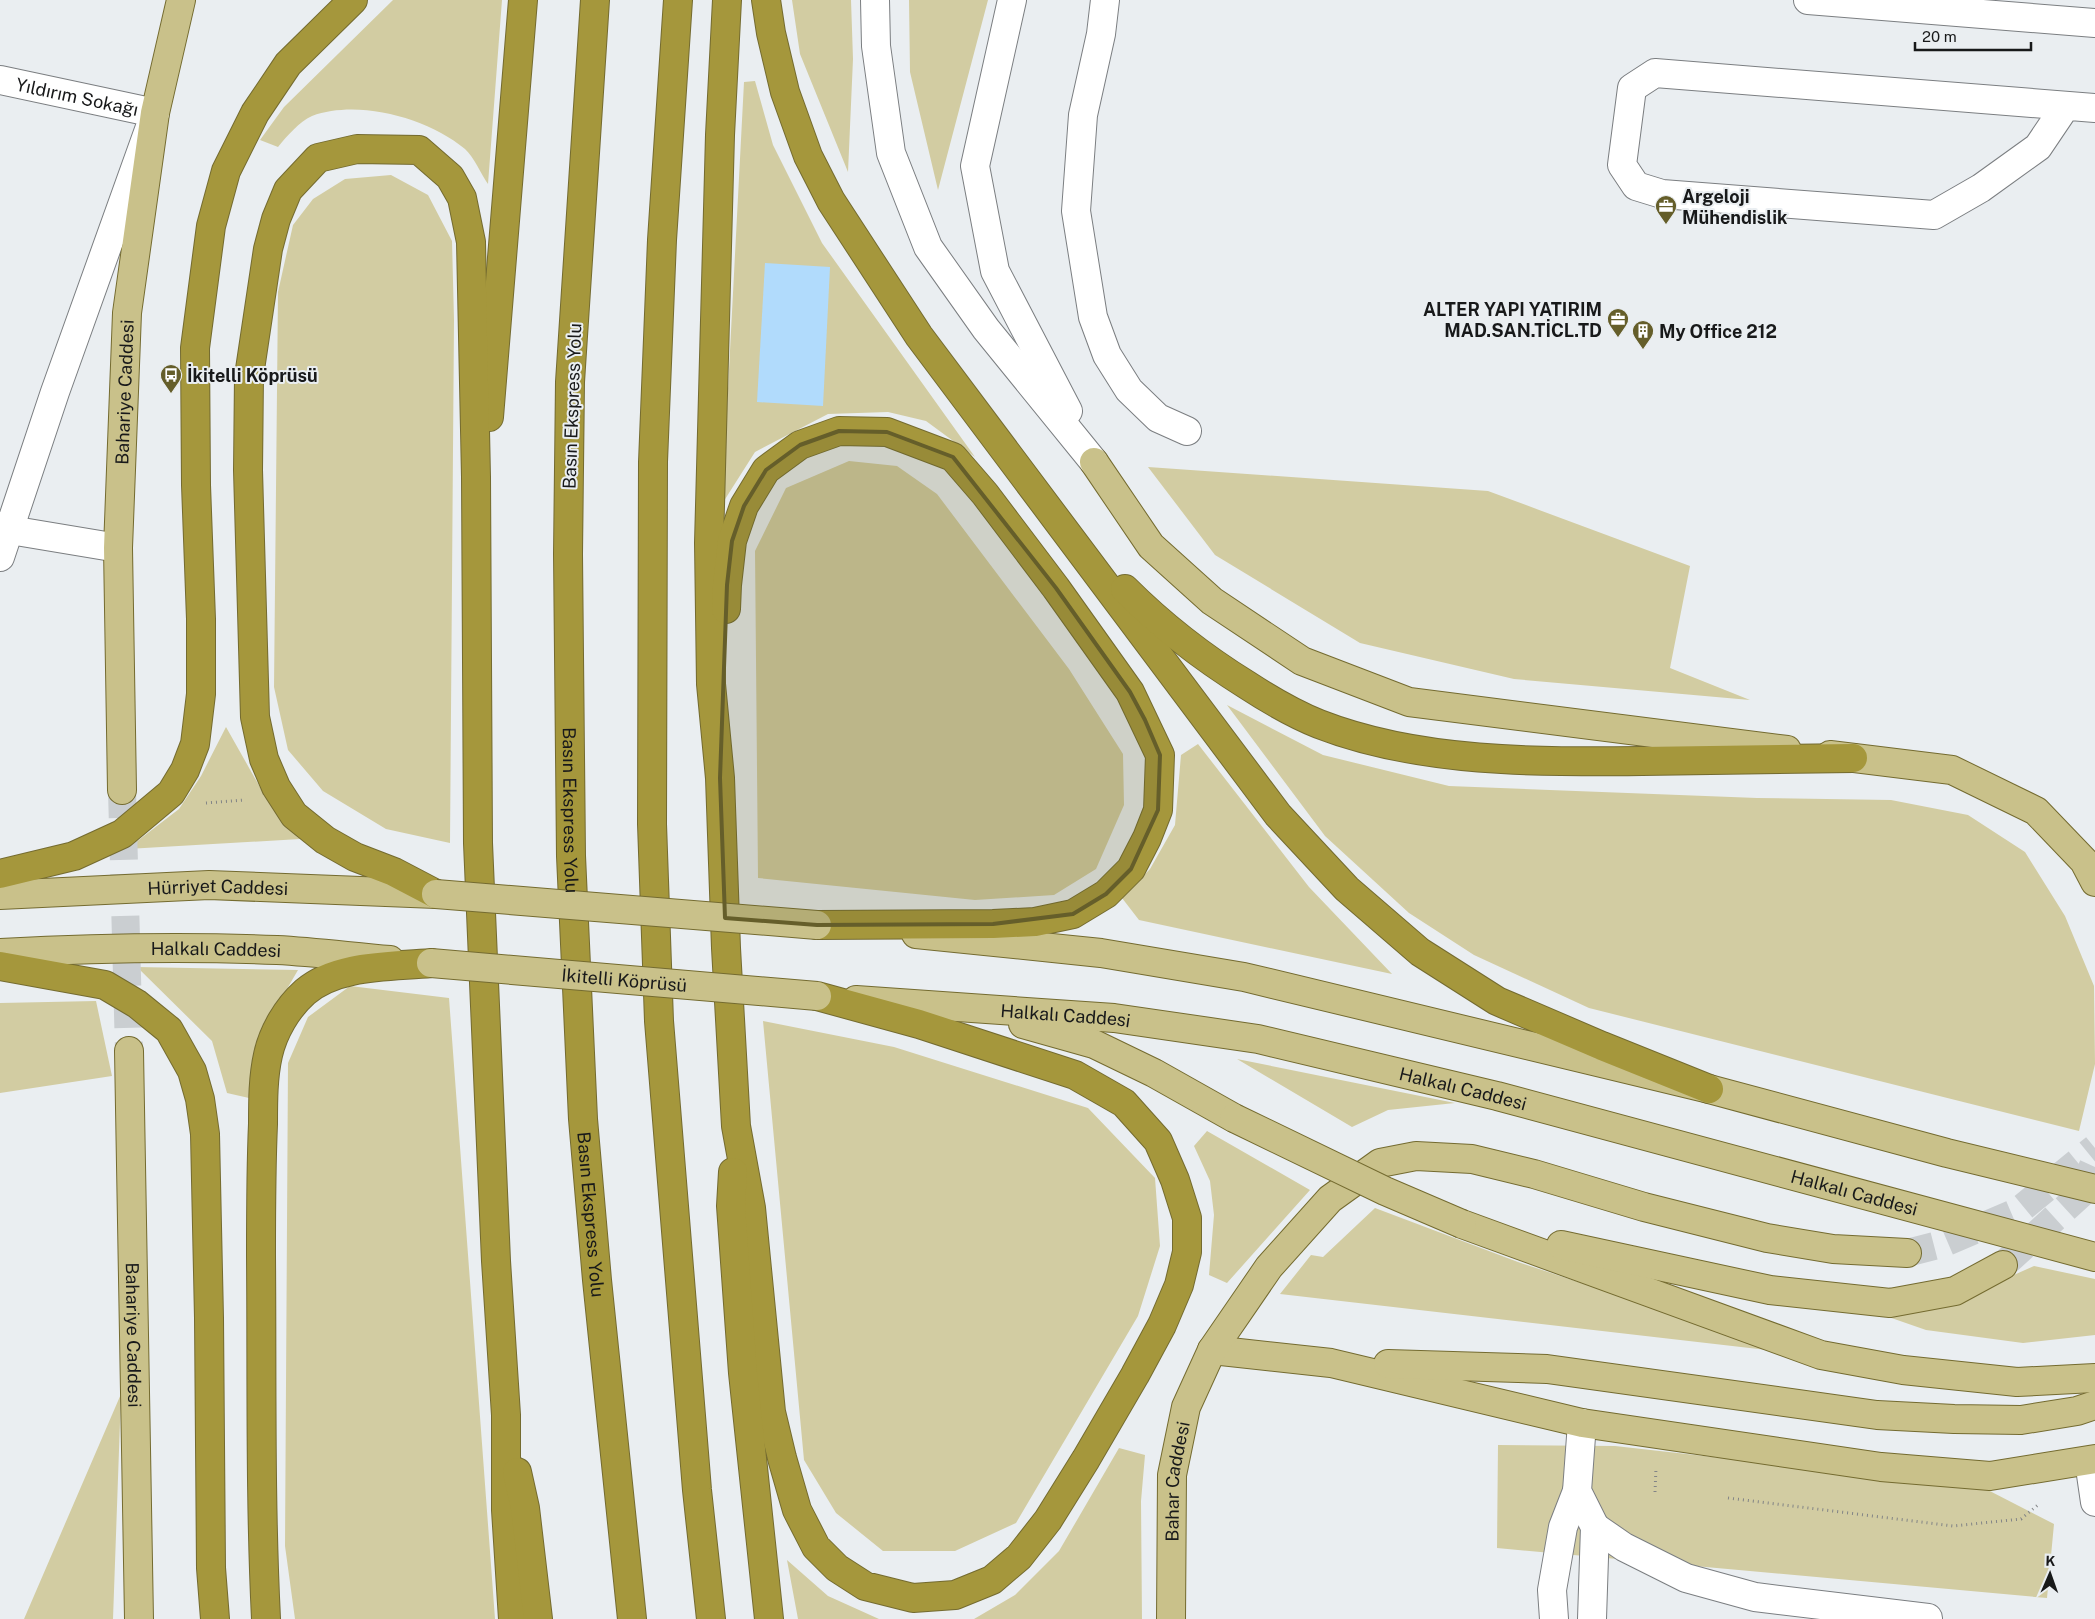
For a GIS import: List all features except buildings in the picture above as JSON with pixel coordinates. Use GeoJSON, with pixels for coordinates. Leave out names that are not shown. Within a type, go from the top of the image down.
{"type":"FeatureCollection","features":[{"type":"Feature","properties":{"kind":"highway"},"geometry":{"type":"LineString","coordinates":[[0,874],[74,856],[122,834],[171,793],[185,770],[195,744],[201,694],[195,348],[211,226],[226,171],[255,113],[288,64],[353,0]]}},
{"type":"Feature","properties":{"kind":"highway"},"geometry":{"type":"LineString","coordinates":[[476,478],[489,423],[523,0]]}},
{"type":"Feature","properties":{"kind":"highway","name":"Basın Ekspress Yolu"},"geometry":{"type":"LineString","coordinates":[[595,0],[570,382],[568,554],[570,856],[584,1129],[600,1309],[632,1619]]}},
{"type":"Feature","properties":{"kind":"highway"},"geometry":{"type":"LineString","coordinates":[[678,0],[662,240],[653,462],[652,824],[659,1021],[696,1481],[711,1619]]}},
{"type":"Feature","properties":{"kind":"highway"},"geometry":{"type":"LineString","coordinates":[[727,0],[720,135],[709,543],[711,684],[720,778],[726,948],[736,1126],[732,1216],[743,1372],[769,1619]]}},
{"type":"Feature","properties":{"kind":"highway"},"geometry":{"type":"LineString","coordinates":[[766,0],[771,33],[785,92],[808,156],[831,201],[919,336],[1278,814],[1347,889],[1420,952],[1497,1001],[1709,1089]]}},
{"type":"Feature","properties":{"kind":"highway"},"geometry":{"type":"LineString","coordinates":[[436,894],[394,872],[355,857],[325,840],[294,815],[276,787],[264,759],[255,717],[248,470],[249,376],[268,249],[276,219],[288,190],[318,158],[357,150],[419,150],[450,177],[462,198],[471,242],[476,478],[478,843],[495,1251],[506,1415],[506,1510],[513,1619]]}},
{"type":"Feature","properties":{"kind":"highway"},"geometry":{"type":"LineString","coordinates":[[720,778],[727,584],[732,541],[744,506],[766,470],[800,446],[839,431],[887,432],[952,457],[997,510],[1130,692],[1160,756],[1158,810],[1147,838],[1130,869],[1106,894],[1073,914],[1035,922],[994,924],[817,925]]}},
{"type":"Feature","properties":{"kind":"highway"},"geometry":{"type":"LineString","coordinates":[[1060,524],[1147,612],[1204,659],[1275,703],[1319,724],[1361,737],[1398,747],[1466,756],[1561,762],[1853,758]]}},
{"type":"Feature","properties":{"kind":"highway"},"geometry":{"type":"LineString","coordinates":[[266,1619],[262,1487],[261,1173],[264,1090],[268,1055],[279,1023],[305,993],[326,979],[353,971],[431,963]]}},
{"type":"Feature","properties":{"kind":"highway"},"geometry":{"type":"LineString","coordinates":[[0,966],[104,985],[137,1004],[168,1030],[192,1071],[200,1099],[205,1134],[210,1368],[211,1568],[215,1619]]}},
{"type":"Feature","properties":{"kind":"highway"},"geometry":{"type":"LineString","coordinates":[[736,1126],[751,1208],[771,1412],[797,1510],[816,1547],[837,1568],[865,1586],[913,1598],[955,1594],[992,1580],[1019,1557],[1048,1520],[1135,1375],[1162,1325],[1179,1285],[1187,1252],[1187,1218],[1175,1180],[1158,1141],[1124,1103],[1075,1075],[918,1024],[817,996]]}},
{"type":"Feature","properties":{"kind":"highway"},"geometry":{"type":"LineString","coordinates":[[506,1415],[525,1508],[538,1619]]}},
{"type":"Feature","properties":{"kind":"main road","name":"Bahariye Caddesi"},"geometry":{"type":"LineString","coordinates":[[122,790],[118,548],[127,313],[154,113],[181,0]]}},
{"type":"Feature","properties":{"kind":"main road"},"geometry":{"type":"LineString","coordinates":[[1094,462],[1151,546],[1212,602],[1302,661],[1409,702],[1952,770],[2036,811],[2084,861],[2095,882]]}},
{"type":"Feature","properties":{"kind":"main road","name":"Hürriyet Caddesi"},"geometry":{"type":"LineString","coordinates":[[0,895],[209,885],[436,894]]}},
{"type":"Feature","properties":{"kind":"main road"},"geometry":{"type":"LineString","coordinates":[[436,894],[817,925],[1101,953],[1244,977],[1709,1089],[1947,1153],[2095,1189]]}},
{"type":"Feature","properties":{"kind":"main road","name":"Halkalı Caddesi"},"geometry":{"type":"LineString","coordinates":[[0,953],[74,949],[178,947],[278,950],[431,963]]}},
{"type":"Feature","properties":{"kind":"main road","name":"İkitelli Köprüsü"},"geometry":{"type":"LineString","coordinates":[[431,963],[817,996]]}},
{"type":"Feature","properties":{"kind":"main road","name":"Halkalı Caddesi"},"geometry":{"type":"LineString","coordinates":[[817,996],[973,1010],[1114,1018],[1258,1040],[1498,1096],[2095,1257]]}},
{"type":"Feature","properties":{"kind":"main road"},"geometry":{"type":"LineString","coordinates":[[973,1010],[1094,1044],[1154,1073],[1234,1118],[1384,1191],[1462,1224],[1821,1354],[1904,1370],[2017,1382],[2095,1378]]}},
{"type":"Feature","properties":{"kind":"main road","name":"Bahariye Caddesi"},"geometry":{"type":"LineString","coordinates":[[129,1051],[139,1619]]}},
{"type":"Feature","properties":{"kind":"main road","name":"Bahar Caddesi"},"geometry":{"type":"LineString","coordinates":[[1171,1619],[1172,1475],[1186,1407],[1212,1350],[1269,1267],[1330,1199],[1380,1163],[1416,1156],[1472,1159],[1534,1174],[1644,1208],[1767,1238],[1833,1249],[1906,1253]]}},
{"type":"Feature","properties":{"kind":"main road"},"geometry":{"type":"LineString","coordinates":[[1462,1224],[1770,1290],[1890,1303],[1955,1291],[2003,1265]]}},
{"type":"Feature","properties":{"kind":"main road"},"geometry":{"type":"LineString","coordinates":[[1212,1350],[1331,1363],[1547,1369],[1877,1415],[2021,1420],[2077,1411],[2095,1405]]}},
{"type":"Feature","properties":{"kind":"main road"},"geometry":{"type":"LineString","coordinates":[[1331,1363],[1582,1423],[1881,1466],[1990,1476],[2092,1460]]}},
{"type":"Feature","properties":{"kind":"street"},"geometry":{"type":"LineString","coordinates":[[875,0],[876,46],[891,153],[928,247],[986,329],[1094,462]]}},
{"type":"Feature","properties":{"kind":"street"},"geometry":{"type":"LineString","coordinates":[[1012,0],[975,166],[995,271],[1094,462]]}},
{"type":"Feature","properties":{"kind":"street"},"geometry":{"type":"LineString","coordinates":[[1105,0],[1101,34],[1083,115],[1076,211],[1094,317],[1107,355],[1129,390],[1158,418],[1187,431]]}},
{"type":"Feature","properties":{"kind":"street"},"geometry":{"type":"LineString","coordinates":[[1808,0],[2095,23]]}},
{"type":"Feature","properties":{"kind":"street"},"geometry":{"type":"LineString","coordinates":[[2064,107],[2038,147],[1981,188],[1934,215],[1662,194],[1636,186],[1622,165],[1632,88],[1655,73],[2095,108]]}},
{"type":"Feature","properties":{"kind":"street","name":"Yıldırım Sokağı"},"geometry":{"type":"LineString","coordinates":[[0,80],[154,113]]}},
{"type":"Feature","properties":{"kind":"street"},"geometry":{"type":"LineString","coordinates":[[0,557],[5,528],[154,113]]}},
{"type":"Feature","properties":{"kind":"street"},"geometry":{"type":"LineString","coordinates":[[5,528],[118,548]]}},
{"type":"Feature","properties":{"kind":"street"},"geometry":{"type":"LineString","coordinates":[[1554,1619],[1552,1590],[1563,1527],[1577,1491],[1582,1423]]}},
{"type":"Feature","properties":{"kind":"street"},"geometry":{"type":"LineString","coordinates":[[2092,1460],[2095,1502]]}},
{"type":"Feature","properties":{"kind":"street"},"geometry":{"type":"LineString","coordinates":[[1577,1491],[1595,1527],[1592,1619]]}},
{"type":"Feature","properties":{"kind":"street"},"geometry":{"type":"LineString","coordinates":[[1595,1527],[1624,1547],[1686,1578],[1755,1597],[1928,1618]]}},
{"type":"Feature","properties":{"kind":"path"},"geometry":{"type":"LineString","coordinates":[[171,793],[189,805],[259,798],[276,787]]}},
{"type":"Feature","properties":{"kind":"path"},"geometry":{"type":"LineString","coordinates":[[1728,1498],[1953,1526]]}},
{"type":"Feature","properties":{"kind":"highlighted area"},"geometry":{"type":"Polygon","coordinates":[[[839,431],[887,432],[953,457],[1056,588],[1130,692],[1145,720],[1160,755],[1158,810],[1131,869],[1106,894],[1073,914],[993,924],[817,925],[725,918],[720,778],[727,585],[732,541],[744,506],[766,470],[800,445],[839,431]]]}},
{"type":"Feature","properties":{"kind":"shaded area"},"geometry":{"type":"Polygon","coordinates":[[[393,0],[502,0],[488,184],[465,149],[432,128],[392,114],[371,111],[331,111],[312,116],[302,122],[278,147],[260,140],[284,107],[393,0]]]}},
{"type":"Feature","properties":{"kind":"shaded area"},"geometry":{"type":"Polygon","coordinates":[[[792,0],[851,0],[853,59],[848,172],[800,54],[792,0]]]}},
{"type":"Feature","properties":{"kind":"shaded area"},"geometry":{"type":"Polygon","coordinates":[[[909,0],[988,0],[938,190],[910,72],[909,0]]]}},
{"type":"Feature","properties":{"kind":"shaded area"},"geometry":{"type":"Polygon","coordinates":[[[755,81],[773,145],[822,243],[975,457],[926,421],[888,412],[828,414],[755,452],[722,504],[744,82],[755,81]]]}},
{"type":"Feature","properties":{"kind":"shaded area"},"geometry":{"type":"Polygon","coordinates":[[[391,175],[428,195],[452,241],[454,320],[450,843],[386,829],[323,791],[288,750],[274,687],[278,292],[293,225],[313,199],[345,179],[391,175]]]}},
{"type":"Feature","properties":{"kind":"shaded area"},"geometry":{"type":"Polygon","coordinates":[[[849,461],[897,466],[937,494],[1069,669],[1123,754],[1124,805],[1096,869],[1054,895],[975,900],[758,878],[755,551],[786,488],[849,461]]]}},
{"type":"Feature","properties":{"kind":"shaded area"},"geometry":{"type":"Polygon","coordinates":[[[1148,467],[1488,491],[1690,566],[1670,668],[1750,700],[1514,679],[1360,643],[1215,555],[1148,467]]]}},
{"type":"Feature","properties":{"kind":"shaded area"},"geometry":{"type":"Polygon","coordinates":[[[1227,705],[1323,755],[1449,786],[1757,798],[1891,800],[1968,815],[2025,852],[2065,916],[2094,986],[2095,1064],[2079,1131],[1589,1008],[1474,955],[1409,913],[1325,836],[1227,705]]]}},
{"type":"Feature","properties":{"kind":"shaded area"},"geometry":{"type":"Polygon","coordinates":[[[226,727],[261,789],[300,839],[127,849],[179,809],[201,776],[226,727]]]}},
{"type":"Feature","properties":{"kind":"shaded area"},"geometry":{"type":"Polygon","coordinates":[[[1198,744],[1309,887],[1392,974],[1139,920],[1122,898],[1150,869],[1175,825],[1181,755],[1198,744]]]}},
{"type":"Feature","properties":{"kind":"shaded area"},"geometry":{"type":"Polygon","coordinates":[[[137,967],[298,970],[266,1025],[249,1098],[227,1093],[212,1041],[137,967]]]}},
{"type":"Feature","properties":{"kind":"shaded area"},"geometry":{"type":"Polygon","coordinates":[[[350,986],[449,998],[495,1619],[295,1619],[285,1546],[288,1063],[308,1017],[350,986]]]}},
{"type":"Feature","properties":{"kind":"shaded area"},"geometry":{"type":"Polygon","coordinates":[[[96,1001],[112,1076],[0,1093],[0,1003],[96,1001]]]}},
{"type":"Feature","properties":{"kind":"shaded area"},"geometry":{"type":"Polygon","coordinates":[[[763,1021],[894,1047],[1088,1108],[1155,1178],[1160,1246],[1138,1316],[1016,1523],[955,1551],[883,1551],[836,1513],[804,1460],[763,1021]]]}},
{"type":"Feature","properties":{"kind":"shaded area"},"geometry":{"type":"Polygon","coordinates":[[[1237,1059],[1455,1103],[1388,1110],[1352,1127],[1237,1059]]]}},
{"type":"Feature","properties":{"kind":"shaded area"},"geometry":{"type":"Polygon","coordinates":[[[1207,1131],[1310,1190],[1227,1283],[1209,1275],[1214,1215],[1210,1181],[1194,1146],[1207,1131]]]}},
{"type":"Feature","properties":{"kind":"shaded area"},"geometry":{"type":"Polygon","coordinates":[[[1375,1208],[1518,1262],[1792,1353],[1280,1294],[1311,1255],[1323,1257],[1375,1208]]]}},
{"type":"Feature","properties":{"kind":"shaded area"},"geometry":{"type":"Polygon","coordinates":[[[2034,1266],[2095,1279],[2095,1335],[2023,1343],[1926,1330],[1854,1305],[1951,1303],[2034,1266]]]}},
{"type":"Feature","properties":{"kind":"shaded area"},"geometry":{"type":"Polygon","coordinates":[[[121,1394],[113,1619],[24,1619],[121,1394]]]}},
{"type":"Feature","properties":{"kind":"shaded area"},"geometry":{"type":"Polygon","coordinates":[[[1498,1445],[1615,1446],[1982,1487],[2054,1524],[2047,1598],[1497,1548],[1498,1445]]]}},
{"type":"Feature","properties":{"kind":"shaded area"},"geometry":{"type":"Polygon","coordinates":[[[1119,1448],[1145,1455],[1141,1501],[1142,1619],[974,1619],[1015,1595],[1059,1551],[1119,1448]]]}},
{"type":"Feature","properties":{"kind":"shaded area"},"geometry":{"type":"Polygon","coordinates":[[[787,1560],[828,1596],[879,1619],[798,1619],[787,1560]]]}},
{"type":"Feature","properties":{"kind":"water"},"geometry":{"type":"Polygon","coordinates":[[[765,263],[830,267],[823,406],[757,402],[765,263]]]}},
{"type":"Feature","properties":{"kind":"tunnel"},"geometry":{"type":"LineString","coordinates":[[122,790],[129,1051]]}},
{"type":"Feature","properties":{"kind":"tunnel"},"geometry":{"type":"LineString","coordinates":[[1907,1253],[1942,1244],[2017,1212],[2095,1148]]}},
{"type":"Feature","properties":{"kind":"tunnel"},"geometry":{"type":"LineString","coordinates":[[2003,1265],[2080,1195],[2093,1166]]}},
{"type":"Feature","properties":{"kind":"place","name":"Argeloji Mühendislik"},"geometry":{"type":"Point","coordinates":[1666,225]}},
{"type":"Feature","properties":{"kind":"place","name":"ALTER YAPI YATIRIM MAD.SAN.TİCL.TD"},"geometry":{"type":"Point","coordinates":[1618,338]}},
{"type":"Feature","properties":{"kind":"place","name":"My Office 212"},"geometry":{"type":"Point","coordinates":[1643,350]}},
{"type":"Feature","properties":{"kind":"place","name":"İkitelli Köprüsü"},"geometry":{"type":"Point","coordinates":[171,394]}}]}
